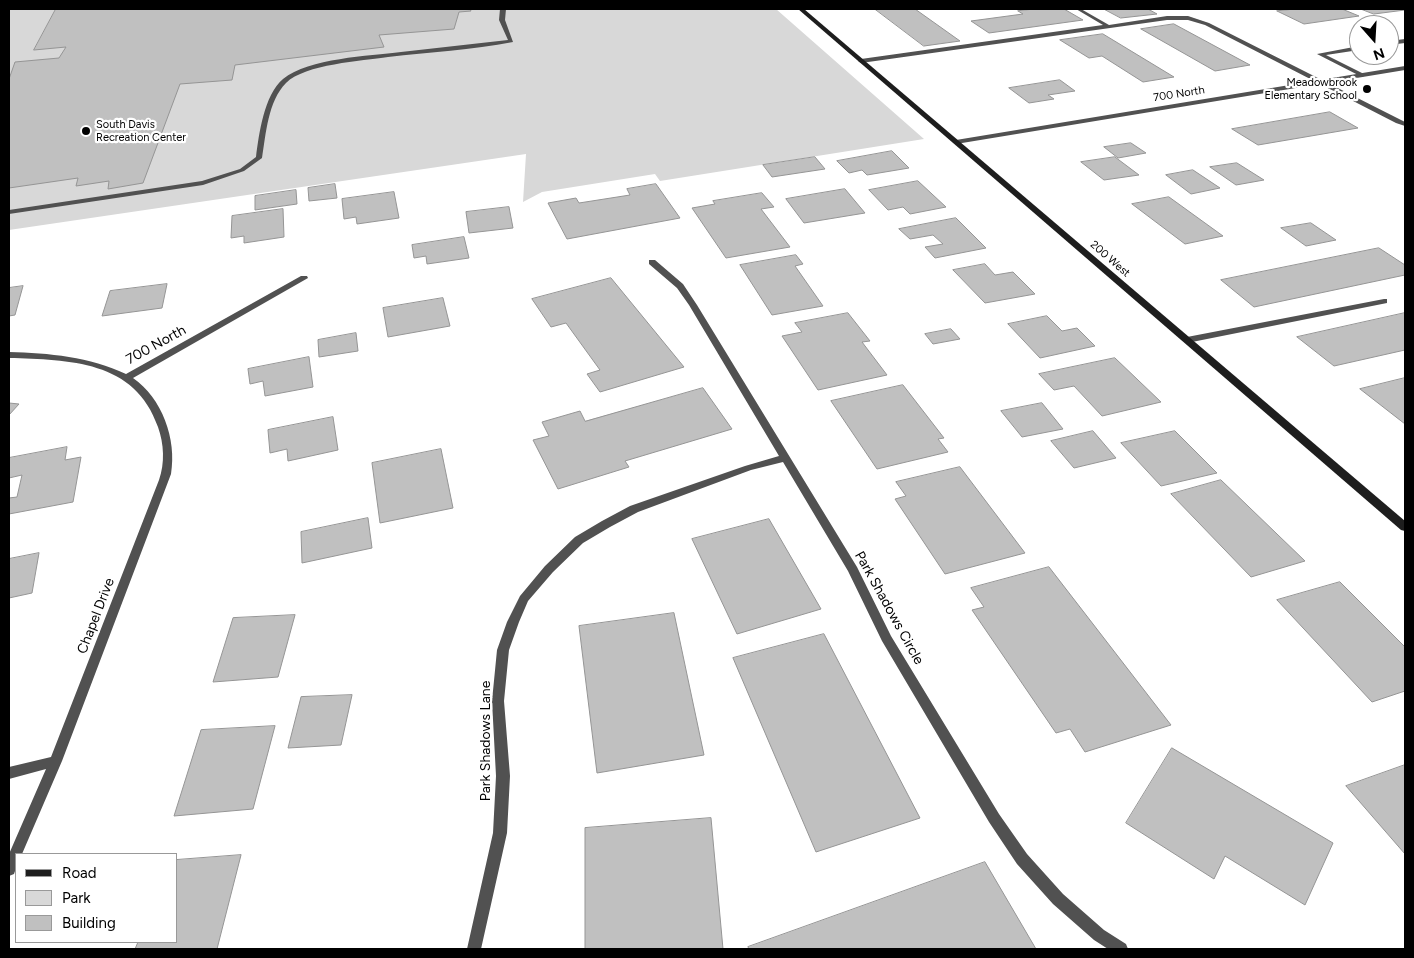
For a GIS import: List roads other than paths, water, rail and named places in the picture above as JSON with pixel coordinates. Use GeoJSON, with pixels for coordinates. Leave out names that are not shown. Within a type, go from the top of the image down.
{"type":"FeatureCollection","features":[{"type":"Feature","properties":{"kind":"main road","name":"200 West"},"geometry":{"type":"LineString","coordinates":[[801,9],[1405,527]]}},
{"type":"Feature","properties":{"kind":"street"},"geometry":{"type":"LineString","coordinates":[[9,212],[203,183],[242,170],[259,158],[264,125],[272,99],[284,81],[291,76],[315,66],[336,62],[510,41],[502,20],[503,9]]}},
{"type":"Feature","properties":{"kind":"street"},"geometry":{"type":"LineString","coordinates":[[1078,9],[1108,27]]}},
{"type":"Feature","properties":{"kind":"street"},"geometry":{"type":"LineString","coordinates":[[861,61],[1177,18],[1198,21],[1405,124]]}},
{"type":"Feature","properties":{"kind":"street"},"geometry":{"type":"LineString","coordinates":[[1349,50],[1320,54],[1362,75]]}},
{"type":"Feature","properties":{"kind":"street","name":"700 North"},"geometry":{"type":"LineString","coordinates":[[956,142],[1405,68]]}},
{"type":"Feature","properties":{"kind":"street","name":"Park Shadows Circle"},"geometry":{"type":"LineString","coordinates":[[652,262],[680,286],[693,305],[852,570],[886,638],[994,818],[1022,858],[1058,899],[1099,935],[1121,949]]}},
{"type":"Feature","properties":{"kind":"street","name":"700 North"},"geometry":{"type":"LineString","coordinates":[[9,355],[42,356],[73,361],[101,367],[127,377],[304,278]]}},
{"type":"Feature","properties":{"kind":"street"},"geometry":{"type":"LineString","coordinates":[[1187,340],[1384,301]]}},
{"type":"Feature","properties":{"kind":"street","name":"Chapel Drive"},"geometry":{"type":"LineString","coordinates":[[16,853],[56,761],[167,471],[168,447],[164,427],[143,392],[127,377]]}},
{"type":"Feature","properties":{"kind":"street","name":"Park Shadows Lane"},"geometry":{"type":"LineString","coordinates":[[474,949],[500,833],[504,776],[498,701],[503,650],[524,599],[548,569],[579,540],[606,524],[634,509],[748,468],[786,458]]}},
{"type":"Feature","properties":{"kind":"street"},"geometry":{"type":"LineString","coordinates":[[9,773],[56,761]]}},
{"type":"Feature","properties":{"kind":"street","name":"Chapel Drive"},"geometry":{"type":"LineString","coordinates":[[9,869],[15,855]]}},
{"type":"Feature","properties":{"kind":"place","name":"Meadowbrook Elementary School"},"geometry":{"type":"Point","coordinates":[1367,89]}},
{"type":"Feature","properties":{"kind":"place","name":"South Davis Recreation Center"},"geometry":{"type":"Point","coordinates":[86,131]}}]}
